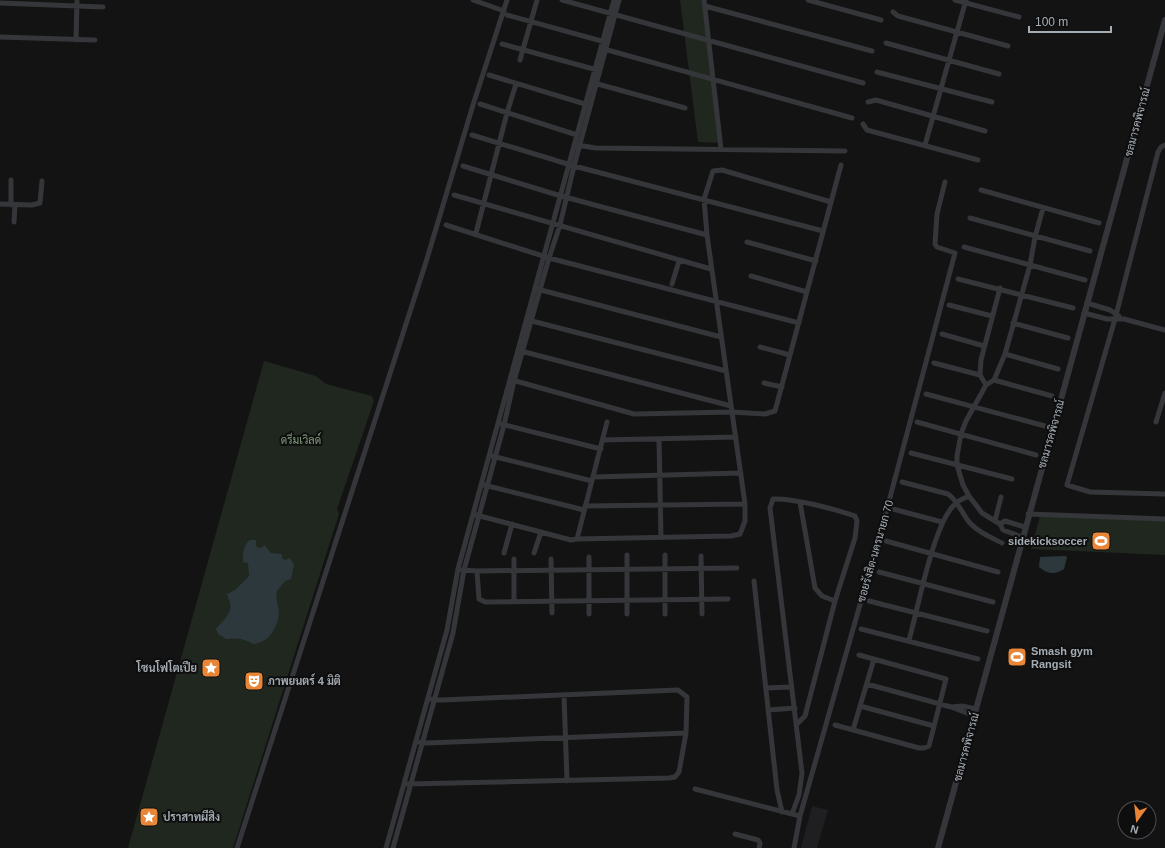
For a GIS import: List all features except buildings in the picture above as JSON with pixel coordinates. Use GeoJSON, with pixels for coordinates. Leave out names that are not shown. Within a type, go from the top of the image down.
{"type":"FeatureCollection","features":[{"type":"Feature","properties":{"kind":"street"},"geometry":{"type":"LineString","coordinates":[[76,40],[77,0]]}},
{"type":"Feature","properties":{"kind":"street"},"geometry":{"type":"LineString","coordinates":[[473,0],[530,22],[605,42]]}},
{"type":"Feature","properties":{"kind":"street"},"geometry":{"type":"LineString","coordinates":[[237,848],[424,270],[473,104],[505,13],[507,0]]}},
{"type":"Feature","properties":{"kind":"street"},"geometry":{"type":"LineString","coordinates":[[520,60],[537,0]]}},
{"type":"Feature","properties":{"kind":"street"},"geometry":{"type":"LineString","coordinates":[[562,0],[862,83]]}},
{"type":"Feature","properties":{"kind":"street"},"geometry":{"type":"LineString","coordinates":[[613,14],[614,0]]}},
{"type":"Feature","properties":{"kind":"street"},"geometry":{"type":"LineString","coordinates":[[547,257],[560,225],[564,197],[577,145],[613,14],[619,0]]}},
{"type":"Feature","properties":{"kind":"street"},"geometry":{"type":"LineString","coordinates":[[808,0],[881,20]]}},
{"type":"Feature","properties":{"kind":"street"},"geometry":{"type":"LineString","coordinates":[[955,0],[966,1],[1019,17]]}},
{"type":"Feature","properties":{"kind":"street"},"geometry":{"type":"LineString","coordinates":[[925,145],[966,1]]}},
{"type":"Feature","properties":{"kind":"street"},"geometry":{"type":"LineString","coordinates":[[0,3],[103,7]]}},
{"type":"Feature","properties":{"kind":"street"},"geometry":{"type":"LineString","coordinates":[[721,149],[712,81],[710,41],[705,3],[872,51]]}},
{"type":"Feature","properties":{"kind":"street"},"geometry":{"type":"LineString","coordinates":[[893,12],[898,16],[1008,46]]}},
{"type":"Feature","properties":{"kind":"street","name":"ชลมารคพิจารณ์"},"geometry":{"type":"LineString","coordinates":[[938,848],[976,713],[1028,514],[1165,20]]}},
{"type":"Feature","properties":{"kind":"street"},"geometry":{"type":"LineString","coordinates":[[0,37],[95,40]]}},
{"type":"Feature","properties":{"kind":"street"},"geometry":{"type":"LineString","coordinates":[[886,43],[999,74]]}},
{"type":"Feature","properties":{"kind":"street"},"geometry":{"type":"LineString","coordinates":[[502,44],[597,70]]}},
{"type":"Feature","properties":{"kind":"street"},"geometry":{"type":"LineString","coordinates":[[603,49],[712,81],[852,118]]}},
{"type":"Feature","properties":{"kind":"street"},"geometry":{"type":"LineString","coordinates":[[877,72],[992,102]]}},
{"type":"Feature","properties":{"kind":"street"},"geometry":{"type":"LineString","coordinates":[[489,75],[585,104]]}},
{"type":"Feature","properties":{"kind":"street"},"geometry":{"type":"LineString","coordinates":[[577,145],[577,135],[585,104],[594,83]]}},
{"type":"Feature","properties":{"kind":"street"},"geometry":{"type":"LineString","coordinates":[[594,83],[685,108]]}},
{"type":"Feature","properties":{"kind":"street"},"geometry":{"type":"LineString","coordinates":[[476,233],[516,84]]}},
{"type":"Feature","properties":{"kind":"street"},"geometry":{"type":"LineString","coordinates":[[868,102],[876,100],[985,131]]}},
{"type":"Feature","properties":{"kind":"street"},"geometry":{"type":"LineString","coordinates":[[480,104],[577,135]]}},
{"type":"Feature","properties":{"kind":"street"},"geometry":{"type":"LineString","coordinates":[[863,124],[867,130],[978,160]]}},
{"type":"Feature","properties":{"kind":"street"},"geometry":{"type":"LineString","coordinates":[[472,135],[572,165],[823,231]]}},
{"type":"Feature","properties":{"kind":"street"},"geometry":{"type":"LineString","coordinates":[[577,145],[596,148],[845,151]]}},
{"type":"Feature","properties":{"kind":"street"},"geometry":{"type":"LineString","coordinates":[[1165,145],[1161,147],[1158,152],[1116,316],[1067,485],[1090,492],[1165,494]]}},
{"type":"Feature","properties":{"kind":"street"},"geometry":{"type":"LineString","coordinates":[[509,379],[634,414],[732,412],[771,414],[775,411],[778,405],[841,165]]}},
{"type":"Feature","properties":{"kind":"street"},"geometry":{"type":"LineString","coordinates":[[463,166],[564,197],[707,235]]}},
{"type":"Feature","properties":{"kind":"street"},"geometry":{"type":"LineString","coordinates":[[476,515],[571,540],[577,538],[736,536],[740,534],[744,521],[745,504],[717,302],[711,269],[704,200],[710,177],[713,171],[717,170],[831,202]]}},
{"type":"Feature","properties":{"kind":"street"},"geometry":{"type":"LineString","coordinates":[[11,180],[14,222]]}},
{"type":"Feature","properties":{"kind":"street"},"geometry":{"type":"LineString","coordinates":[[0,204],[32,205],[40,203],[42,181]]}},
{"type":"Feature","properties":{"kind":"street","name":"ซอยรังสิต-นครนายก 70"},"geometry":{"type":"LineString","coordinates":[[794,848],[800,816],[884,520],[955,253],[937,247],[935,244],[937,214],[945,182]]}},
{"type":"Feature","properties":{"kind":"street"},"geometry":{"type":"LineString","coordinates":[[981,190],[1099,223]]}},
{"type":"Feature","properties":{"kind":"street"},"geometry":{"type":"LineString","coordinates":[[454,195],[554,222],[679,261],[711,269]]}},
{"type":"Feature","properties":{"kind":"street"},"geometry":{"type":"LineString","coordinates":[[393,848],[452,633],[476,515],[501,424],[509,379],[520,351],[547,257],[554,222],[564,197]]}},
{"type":"Feature","properties":{"kind":"street"},"geometry":{"type":"LineString","coordinates":[[1022,537],[1003,530],[1000,524],[982,513],[969,496],[963,485],[958,465],[961,434],[966,421],[986,385],[994,380],[1005,354],[1044,208]]}},
{"type":"Feature","properties":{"kind":"street"},"geometry":{"type":"LineString","coordinates":[[970,218],[1035,238],[1090,251]]}},
{"type":"Feature","properties":{"kind":"street"},"geometry":{"type":"LineString","coordinates":[[446,225],[476,233],[547,257],[799,323]]}},
{"type":"Feature","properties":{"kind":"street"},"geometry":{"type":"LineString","coordinates":[[747,242],[816,261]]}},
{"type":"Feature","properties":{"kind":"street"},"geometry":{"type":"LineString","coordinates":[[964,247],[1085,280]]}},
{"type":"Feature","properties":{"kind":"street"},"geometry":{"type":"LineString","coordinates":[[672,284],[679,261]]}},
{"type":"Feature","properties":{"kind":"street"},"geometry":{"type":"LineString","coordinates":[[751,276],[807,292]]}},
{"type":"Feature","properties":{"kind":"street"},"geometry":{"type":"LineString","coordinates":[[958,278],[1073,308]]}},
{"type":"Feature","properties":{"kind":"street"},"geometry":{"type":"LineString","coordinates":[[986,385],[980,375],[984,346],[1000,288]]}},
{"type":"Feature","properties":{"kind":"street"},"geometry":{"type":"LineString","coordinates":[[538,290],[722,337]]}},
{"type":"Feature","properties":{"kind":"street"},"geometry":{"type":"LineString","coordinates":[[1087,303],[1110,310],[1116,316],[1124,319],[1165,330]]}},
{"type":"Feature","properties":{"kind":"street"},"geometry":{"type":"LineString","coordinates":[[949,305],[992,316]]}},
{"type":"Feature","properties":{"kind":"street"},"geometry":{"type":"LineString","coordinates":[[1084,313],[1107,319],[1116,316]]}},
{"type":"Feature","properties":{"kind":"street"},"geometry":{"type":"LineString","coordinates":[[529,320],[726,371]]}},
{"type":"Feature","properties":{"kind":"street"},"geometry":{"type":"LineString","coordinates":[[1013,323],[1068,338]]}},
{"type":"Feature","properties":{"kind":"street"},"geometry":{"type":"LineString","coordinates":[[942,334],[984,346]]}},
{"type":"Feature","properties":{"kind":"street"},"geometry":{"type":"LineString","coordinates":[[760,347],[790,355]]}},
{"type":"Feature","properties":{"kind":"street"},"geometry":{"type":"LineString","coordinates":[[520,351],[731,406]]}},
{"type":"Feature","properties":{"kind":"street"},"geometry":{"type":"LineString","coordinates":[[1005,354],[1058,369]]}},
{"type":"Feature","properties":{"kind":"street"},"geometry":{"type":"LineString","coordinates":[[934,363],[980,375]]}},
{"type":"Feature","properties":{"kind":"street"},"geometry":{"type":"LineString","coordinates":[[994,380],[1052,396]]}},
{"type":"Feature","properties":{"kind":"street"},"geometry":{"type":"LineString","coordinates":[[764,383],[782,387]]}},
{"type":"Feature","properties":{"kind":"street"},"geometry":{"type":"LineString","coordinates":[[1156,422],[1165,393]]}},
{"type":"Feature","properties":{"kind":"street"},"geometry":{"type":"LineString","coordinates":[[926,394],[1045,426]]}},
{"type":"Feature","properties":{"kind":"street"},"geometry":{"type":"LineString","coordinates":[[577,538],[607,422]]}},
{"type":"Feature","properties":{"kind":"street"},"geometry":{"type":"LineString","coordinates":[[917,422],[1036,455]]}},
{"type":"Feature","properties":{"kind":"street"},"geometry":{"type":"LineString","coordinates":[[501,424],[600,449]]}},
{"type":"Feature","properties":{"kind":"street"},"geometry":{"type":"LineString","coordinates":[[603,440],[736,437]]}},
{"type":"Feature","properties":{"kind":"street"},"geometry":{"type":"LineString","coordinates":[[659,439],[661,537]]}},
{"type":"Feature","properties":{"kind":"street"},"geometry":{"type":"LineString","coordinates":[[911,453],[1012,479]]}},
{"type":"Feature","properties":{"kind":"street"},"geometry":{"type":"LineString","coordinates":[[492,456],[593,479],[660,475],[740,473]]}},
{"type":"Feature","properties":{"kind":"street"},"geometry":{"type":"LineString","coordinates":[[902,482],[948,494],[974,526],[983,534],[1002,543]]}},
{"type":"Feature","properties":{"kind":"street"},"geometry":{"type":"LineString","coordinates":[[484,485],[585,508],[745,504]]}},
{"type":"Feature","properties":{"kind":"street"},"geometry":{"type":"LineString","coordinates":[[909,640],[942,522],[956,503],[969,496]]}},
{"type":"Feature","properties":{"kind":"street"},"geometry":{"type":"LineString","coordinates":[[995,521],[1001,496]]}},
{"type":"Feature","properties":{"kind":"street"},"geometry":{"type":"LineString","coordinates":[[792,814],[799,795],[802,773],[770,505],[773,499],[800,502],[846,513],[855,516],[857,521],[855,538],[835,601],[805,716],[797,724]]}},
{"type":"Feature","properties":{"kind":"street"},"geometry":{"type":"LineString","coordinates":[[800,502],[815,588],[822,596],[835,601]]}},
{"type":"Feature","properties":{"kind":"street"},"geometry":{"type":"LineString","coordinates":[[893,509],[942,522]]}},
{"type":"Feature","properties":{"kind":"street"},"geometry":{"type":"LineString","coordinates":[[1028,514],[1165,519]]}},
{"type":"Feature","properties":{"kind":"street"},"geometry":{"type":"LineString","coordinates":[[386,848],[447,630],[458,569],[476,515]]}},
{"type":"Feature","properties":{"kind":"street"},"geometry":{"type":"LineString","coordinates":[[1000,524],[1005,521],[1025,527]]}},
{"type":"Feature","properties":{"kind":"street"},"geometry":{"type":"LineString","coordinates":[[504,553],[512,524]]}},
{"type":"Feature","properties":{"kind":"street"},"geometry":{"type":"LineString","coordinates":[[534,554],[541,532]]}},
{"type":"Feature","properties":{"kind":"street"},"geometry":{"type":"LineString","coordinates":[[886,541],[998,572]]}},
{"type":"Feature","properties":{"kind":"street"},"geometry":{"type":"LineString","coordinates":[[664,614],[665,555]]}},
{"type":"Feature","properties":{"kind":"street"},"geometry":{"type":"LineString","coordinates":[[627,556],[627,614]]}},
{"type":"Feature","properties":{"kind":"street"},"geometry":{"type":"LineString","coordinates":[[701,556],[702,614]]}},
{"type":"Feature","properties":{"kind":"street"},"geometry":{"type":"LineString","coordinates":[[589,557],[589,614]]}},
{"type":"Feature","properties":{"kind":"street"},"geometry":{"type":"LineString","coordinates":[[514,559],[514,602]]}},
{"type":"Feature","properties":{"kind":"street"},"geometry":{"type":"LineString","coordinates":[[551,559],[552,614]]}},
{"type":"Feature","properties":{"kind":"street"},"geometry":{"type":"LineString","coordinates":[[458,569],[477,571],[514,571],[737,568]]}},
{"type":"Feature","properties":{"kind":"street"},"geometry":{"type":"LineString","coordinates":[[477,571],[479,599],[481,601],[514,602],[728,599]]}},
{"type":"Feature","properties":{"kind":"street"},"geometry":{"type":"LineString","coordinates":[[879,572],[993,602]]}},
{"type":"Feature","properties":{"kind":"street"},"geometry":{"type":"LineString","coordinates":[[754,581],[777,790],[782,812]]}},
{"type":"Feature","properties":{"kind":"street"},"geometry":{"type":"LineString","coordinates":[[869,601],[987,631]]}},
{"type":"Feature","properties":{"kind":"street"},"geometry":{"type":"LineString","coordinates":[[862,629],[909,640],[978,660]]}},
{"type":"Feature","properties":{"kind":"street"},"geometry":{"type":"LineString","coordinates":[[835,725],[924,748],[929,746],[946,679],[859,655]]}},
{"type":"Feature","properties":{"kind":"street"},"geometry":{"type":"LineString","coordinates":[[853,730],[874,659]]}},
{"type":"Feature","properties":{"kind":"street"},"geometry":{"type":"LineString","coordinates":[[867,684],[976,713]]}},
{"type":"Feature","properties":{"kind":"street"},"geometry":{"type":"LineString","coordinates":[[766,688],[791,687]]}},
{"type":"Feature","properties":{"kind":"street"},"geometry":{"type":"LineString","coordinates":[[403,784],[567,781],[675,777],[678,772],[686,733],[687,697],[678,690],[433,700],[427,698]]}},
{"type":"Feature","properties":{"kind":"street"},"geometry":{"type":"LineString","coordinates":[[564,695],[567,781]]}},
{"type":"Feature","properties":{"kind":"street"},"geometry":{"type":"LineString","coordinates":[[860,706],[934,726]]}},
{"type":"Feature","properties":{"kind":"street"},"geometry":{"type":"LineString","coordinates":[[768,710],[795,708]]}},
{"type":"Feature","properties":{"kind":"street"},"geometry":{"type":"LineString","coordinates":[[415,741],[686,733]]}},
{"type":"Feature","properties":{"kind":"street"},"geometry":{"type":"LineString","coordinates":[[695,789],[800,816]]}},
{"type":"Feature","properties":{"kind":"street"},"geometry":{"type":"LineString","coordinates":[[393,821],[400,822]]}},
{"type":"Feature","properties":{"kind":"street"},"geometry":{"type":"LineString","coordinates":[[735,834],[758,840],[760,844],[759,848]]}},
{"type":"Feature","properties":{"kind":"shaded area"},"geometry":{"type":"Polygon","coordinates":[[[250,540],[256,540],[256,546],[258,548],[263,547],[264,545],[271,553],[282,554],[282,558],[285,560],[290,558],[294,565],[291,579],[285,581],[277,591],[276,597],[279,614],[274,630],[263,641],[253,644],[240,639],[226,639],[218,634],[216,629],[230,611],[230,603],[227,594],[235,590],[249,576],[248,563],[243,562],[243,553],[250,540]]]}},
{"type":"Feature","properties":{"kind":"shaded area"},"geometry":{"type":"Polygon","coordinates":[[[1040,557],[1067,557],[1064,569],[1061,571],[1051,573],[1039,567],[1040,557]]]}},
{"type":"Feature","properties":{"kind":"shaded area"},"geometry":{"type":"Polygon","coordinates":[[[812,806],[828,810],[817,848],[801,848],[812,806]]]}},
{"type":"Feature","properties":{"kind":"green space"},"geometry":{"type":"Polygon","coordinates":[[[680,0],[705,0],[722,143],[698,142],[680,0]]]}},
{"type":"Feature","properties":{"kind":"green space","name":"ดรีมเวิลด์"},"geometry":{"type":"Polygon","coordinates":[[[264,361],[316,376],[326,384],[372,396],[374,401],[337,509],[339,514],[233,848],[128,848],[264,361]]]}},
{"type":"Feature","properties":{"kind":"green space"},"geometry":{"type":"Polygon","coordinates":[[[1040,516],[1165,521],[1165,555],[1031,549],[1040,516]]]}},
{"type":"Feature","properties":{"kind":"place","name":"sidekicksoccer"},"geometry":{"type":"Point","coordinates":[1101,541]}},
{"type":"Feature","properties":{"kind":"place","name":"Smash gym Rangsit"},"geometry":{"type":"Point","coordinates":[1017,657]}},
{"type":"Feature","properties":{"kind":"place","name":"โซนโฟโตเปีย"},"geometry":{"type":"Point","coordinates":[211,668]}},
{"type":"Feature","properties":{"kind":"place","name":"ภาพยนตร์ 4 มิติ"},"geometry":{"type":"Point","coordinates":[254,681]}},
{"type":"Feature","properties":{"kind":"place","name":"ปราสาทผีสิง"},"geometry":{"type":"Point","coordinates":[149,817]}}]}
